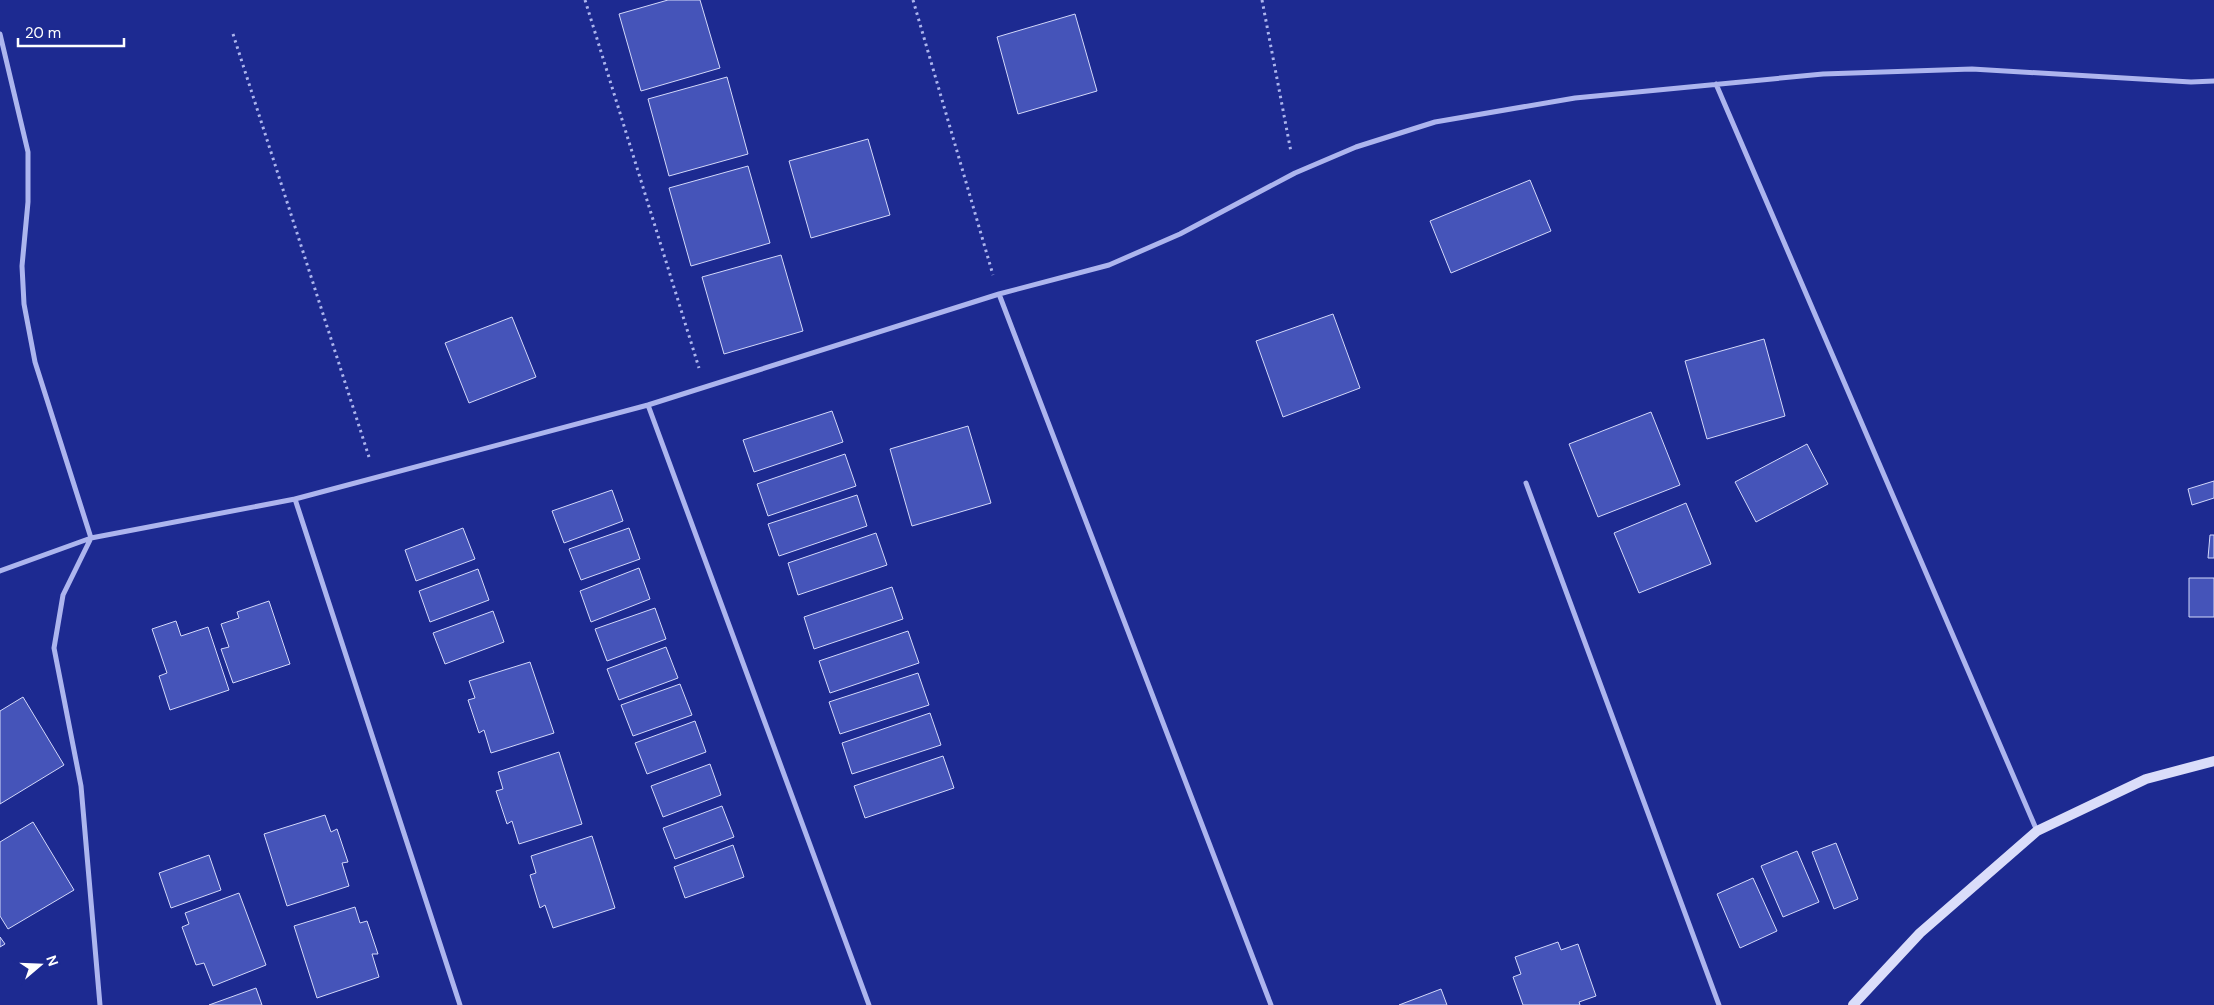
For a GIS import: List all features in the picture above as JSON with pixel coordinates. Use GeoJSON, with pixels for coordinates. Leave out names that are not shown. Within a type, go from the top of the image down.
{"type":"FeatureCollection","features":[{"type":"Feature","properties":{"kind":"street"},"geometry":{"type":"LineString","coordinates":[[0,34],[28,152],[28,202],[22,266],[24,304],[35,362],[91,538],[63,595],[54,648],[81,786],[100,1005]]}},
{"type":"Feature","properties":{"kind":"street"},"geometry":{"type":"LineString","coordinates":[[0,571],[91,538],[295,499],[648,405],[998,294],[1109,265],[1180,234],[1296,173],[1356,147],[1435,122],[1575,98],[1823,74],[1972,69],[2191,82],[2214,81]]}},
{"type":"Feature","properties":{"kind":"street"},"geometry":{"type":"LineString","coordinates":[[1716,84],[2037,831]]}},
{"type":"Feature","properties":{"kind":"street"},"geometry":{"type":"LineString","coordinates":[[998,294],[1271,1005]]}},
{"type":"Feature","properties":{"kind":"street"},"geometry":{"type":"LineString","coordinates":[[648,405],[869,1005]]}},
{"type":"Feature","properties":{"kind":"street"},"geometry":{"type":"LineString","coordinates":[[1526,483],[1719,1005]]}},
{"type":"Feature","properties":{"kind":"street"},"geometry":{"type":"LineString","coordinates":[[295,499],[460,1005]]}},
{"type":"Feature","properties":{"kind":"street"},"geometry":{"type":"LineString","coordinates":[[1853,1005],[1920,934],[2037,831],[2146,779],[2214,760]]}},
{"type":"Feature","properties":{"kind":"path"},"geometry":{"type":"LineString","coordinates":[[585,0],[705,387]]}},
{"type":"Feature","properties":{"kind":"path"},"geometry":{"type":"LineString","coordinates":[[913,0],[998,294]]}},
{"type":"Feature","properties":{"kind":"path"},"geometry":{"type":"LineString","coordinates":[[1262,0],[1296,173]]}},
{"type":"Feature","properties":{"kind":"path"},"geometry":{"type":"LineString","coordinates":[[233,34],[376,477]]}},
{"type":"Feature","properties":{"kind":"building"},"geometry":{"type":"Polygon","coordinates":[[[668,0],[700,0],[720,68],[641,91],[619,14],[668,0]]]}},
{"type":"Feature","properties":{"kind":"building"},"geometry":{"type":"Polygon","coordinates":[[[1075,14],[1097,91],[1018,114],[997,37],[1075,14]]]}},
{"type":"Feature","properties":{"kind":"building"},"geometry":{"type":"Polygon","coordinates":[[[727,77],[748,154],[669,176],[648,99],[727,77]]]}},
{"type":"Feature","properties":{"kind":"building"},"geometry":{"type":"Polygon","coordinates":[[[868,139],[890,215],[811,238],[789,161],[868,139]]]}},
{"type":"Feature","properties":{"kind":"building"},"geometry":{"type":"Polygon","coordinates":[[[748,166],[770,243],[691,266],[669,188],[748,166]]]}},
{"type":"Feature","properties":{"kind":"building"},"geometry":{"type":"Polygon","coordinates":[[[1530,180],[1551,231],[1451,273],[1430,221],[1530,180]]]}},
{"type":"Feature","properties":{"kind":"building"},"geometry":{"type":"Polygon","coordinates":[[[781,255],[803,331],[724,354],[702,277],[781,255]]]}},
{"type":"Feature","properties":{"kind":"building"},"geometry":{"type":"Polygon","coordinates":[[[1333,314],[1360,388],[1283,417],[1256,341],[1333,314]]]}},
{"type":"Feature","properties":{"kind":"building"},"geometry":{"type":"Polygon","coordinates":[[[512,317],[536,377],[469,403],[445,343],[512,317]]]}},
{"type":"Feature","properties":{"kind":"building"},"geometry":{"type":"Polygon","coordinates":[[[1764,339],[1785,416],[1707,439],[1685,361],[1764,339]]]}},
{"type":"Feature","properties":{"kind":"building"},"geometry":{"type":"Polygon","coordinates":[[[832,411],[843,442],[754,472],[743,440],[832,411]]]}},
{"type":"Feature","properties":{"kind":"building"},"geometry":{"type":"Polygon","coordinates":[[[1651,412],[1680,485],[1598,517],[1569,444],[1651,412]]]}},
{"type":"Feature","properties":{"kind":"building"},"geometry":{"type":"Polygon","coordinates":[[[968,426],[991,503],[912,526],[890,449],[968,426]]]}},
{"type":"Feature","properties":{"kind":"building"},"geometry":{"type":"Polygon","coordinates":[[[1807,444],[1828,484],[1756,522],[1735,482],[1807,444]]]}},
{"type":"Feature","properties":{"kind":"building"},"geometry":{"type":"Polygon","coordinates":[[[845,454],[856,486],[768,516],[757,484],[845,454]]]}},
{"type":"Feature","properties":{"kind":"building"},"geometry":{"type":"Polygon","coordinates":[[[2214,481],[2214,498],[2192,505],[2188,489],[2214,481]]]}},
{"type":"Feature","properties":{"kind":"building"},"geometry":{"type":"Polygon","coordinates":[[[612,490],[623,521],[564,543],[552,511],[612,490]]]}},
{"type":"Feature","properties":{"kind":"building"},"geometry":{"type":"Polygon","coordinates":[[[857,495],[867,526],[779,556],[768,524],[857,495]]]}},
{"type":"Feature","properties":{"kind":"building"},"geometry":{"type":"Polygon","coordinates":[[[1686,503],[1711,564],[1639,593],[1614,533],[1686,503]]]}},
{"type":"Feature","properties":{"kind":"building"},"geometry":{"type":"Polygon","coordinates":[[[463,528],[475,559],[416,581],[405,550],[463,528]]]}},
{"type":"Feature","properties":{"kind":"building"},"geometry":{"type":"Polygon","coordinates":[[[629,528],[640,559],[581,580],[569,549],[629,528]]]}},
{"type":"Feature","properties":{"kind":"building"},"geometry":{"type":"Polygon","coordinates":[[[876,533],[887,565],[798,595],[788,563],[876,533]]]}},
{"type":"Feature","properties":{"kind":"building"},"geometry":{"type":"Polygon","coordinates":[[[2210,535],[2214,535],[2214,558],[2208,558],[2210,535]]]}},
{"type":"Feature","properties":{"kind":"building"},"geometry":{"type":"Polygon","coordinates":[[[639,568],[650,599],[591,622],[580,591],[639,568]]]}},
{"type":"Feature","properties":{"kind":"building"},"geometry":{"type":"Polygon","coordinates":[[[478,569],[489,600],[430,622],[419,591],[478,569]]]}},
{"type":"Feature","properties":{"kind":"building"},"geometry":{"type":"Polygon","coordinates":[[[2189,578],[2214,578],[2214,617],[2189,617],[2189,578]]]}},
{"type":"Feature","properties":{"kind":"building"},"geometry":{"type":"Polygon","coordinates":[[[892,587],[903,619],[814,649],[804,617],[892,587]]]}},
{"type":"Feature","properties":{"kind":"building"},"geometry":{"type":"Polygon","coordinates":[[[269,601],[290,664],[233,683],[221,649],[229,647],[221,624],[239,618],[237,612],[269,601]]]}},
{"type":"Feature","properties":{"kind":"building"},"geometry":{"type":"Polygon","coordinates":[[[655,608],[666,639],[607,661],[595,629],[655,608]]]}},
{"type":"Feature","properties":{"kind":"building"},"geometry":{"type":"Polygon","coordinates":[[[493,611],[504,642],[445,664],[433,633],[493,611]]]}},
{"type":"Feature","properties":{"kind":"building"},"geometry":{"type":"Polygon","coordinates":[[[176,621],[181,636],[208,627],[229,690],[170,710],[159,676],[167,673],[152,629],[176,621]]]}},
{"type":"Feature","properties":{"kind":"building"},"geometry":{"type":"Polygon","coordinates":[[[908,631],[919,663],[830,693],[819,661],[908,631]]]}},
{"type":"Feature","properties":{"kind":"building"},"geometry":{"type":"Polygon","coordinates":[[[666,647],[678,678],[619,700],[607,669],[666,647]]]}},
{"type":"Feature","properties":{"kind":"building"},"geometry":{"type":"Polygon","coordinates":[[[530,662],[554,733],[491,753],[484,730],[479,733],[468,700],[475,698],[469,681],[530,662]]]}},
{"type":"Feature","properties":{"kind":"building"},"geometry":{"type":"Polygon","coordinates":[[[918,673],[929,705],[840,734],[829,702],[918,673]]]}},
{"type":"Feature","properties":{"kind":"building"},"geometry":{"type":"Polygon","coordinates":[[[680,684],[692,715],[633,736],[621,705],[680,684]]]}},
{"type":"Feature","properties":{"kind":"building"},"geometry":{"type":"Polygon","coordinates":[[[23,697],[64,765],[0,804],[0,711],[23,697]]]}},
{"type":"Feature","properties":{"kind":"building"},"geometry":{"type":"Polygon","coordinates":[[[930,713],[941,745],[852,774],[842,743],[930,713]]]}},
{"type":"Feature","properties":{"kind":"building"},"geometry":{"type":"Polygon","coordinates":[[[695,721],[706,752],[647,774],[635,743],[695,721]]]}},
{"type":"Feature","properties":{"kind":"building"},"geometry":{"type":"Polygon","coordinates":[[[559,752],[582,824],[519,844],[512,821],[507,824],[496,791],[503,789],[498,772],[559,752]]]}},
{"type":"Feature","properties":{"kind":"building"},"geometry":{"type":"Polygon","coordinates":[[[943,756],[954,788],[865,818],[854,786],[943,756]]]}},
{"type":"Feature","properties":{"kind":"building"},"geometry":{"type":"Polygon","coordinates":[[[710,764],[721,795],[663,817],[651,786],[710,764]]]}},
{"type":"Feature","properties":{"kind":"building"},"geometry":{"type":"Polygon","coordinates":[[[722,806],[734,837],[675,859],[663,828],[722,806]]]}},
{"type":"Feature","properties":{"kind":"building"},"geometry":{"type":"Polygon","coordinates":[[[325,815],[331,832],[337,829],[348,862],[342,863],[349,886],[287,906],[264,834],[325,815]]]}},
{"type":"Feature","properties":{"kind":"building"},"geometry":{"type":"Polygon","coordinates":[[[33,822],[74,890],[8,929],[0,916],[0,842],[33,822]]]}},
{"type":"Feature","properties":{"kind":"building"},"geometry":{"type":"Polygon","coordinates":[[[592,836],[615,908],[553,928],[545,905],[540,908],[530,875],[536,873],[531,856],[592,836]]]}},
{"type":"Feature","properties":{"kind":"building"},"geometry":{"type":"Polygon","coordinates":[[[1836,843],[1858,899],[1834,909],[1812,852],[1836,843]]]}},
{"type":"Feature","properties":{"kind":"building"},"geometry":{"type":"Polygon","coordinates":[[[733,845],[744,877],[685,898],[674,867],[733,845]]]}},
{"type":"Feature","properties":{"kind":"building"},"geometry":{"type":"Polygon","coordinates":[[[1797,851],[1819,902],[1783,917],[1761,866],[1797,851]]]}},
{"type":"Feature","properties":{"kind":"building"},"geometry":{"type":"Polygon","coordinates":[[[209,855],[221,890],[171,908],[159,873],[209,855]]]}},
{"type":"Feature","properties":{"kind":"building"},"geometry":{"type":"Polygon","coordinates":[[[1753,878],[1777,931],[1740,948],[1717,894],[1753,878]]]}},
{"type":"Feature","properties":{"kind":"building"},"geometry":{"type":"Polygon","coordinates":[[[239,893],[266,965],[213,986],[204,963],[196,965],[182,927],[189,924],[185,913],[239,893]]]}},
{"type":"Feature","properties":{"kind":"building"},"geometry":{"type":"Polygon","coordinates":[[[355,907],[360,923],[367,921],[378,954],[372,954],[379,977],[317,998],[294,926],[355,907]]]}},
{"type":"Feature","properties":{"kind":"building"},"geometry":{"type":"Polygon","coordinates":[[[0,937],[5,944],[0,947],[0,937]]]}},
{"type":"Feature","properties":{"kind":"building"},"geometry":{"type":"Polygon","coordinates":[[[1558,942],[1561,950],[1578,944],[1596,996],[1579,1002],[1580,1005],[1523,1005],[1513,977],[1521,974],[1515,957],[1558,942]]]}},
{"type":"Feature","properties":{"kind":"building"},"geometry":{"type":"Polygon","coordinates":[[[256,988],[262,1005],[209,1005],[256,988]]]}},
{"type":"Feature","properties":{"kind":"building"},"geometry":{"type":"Polygon","coordinates":[[[1441,989],[1447,1005],[1399,1005],[1441,989]]]}}]}
